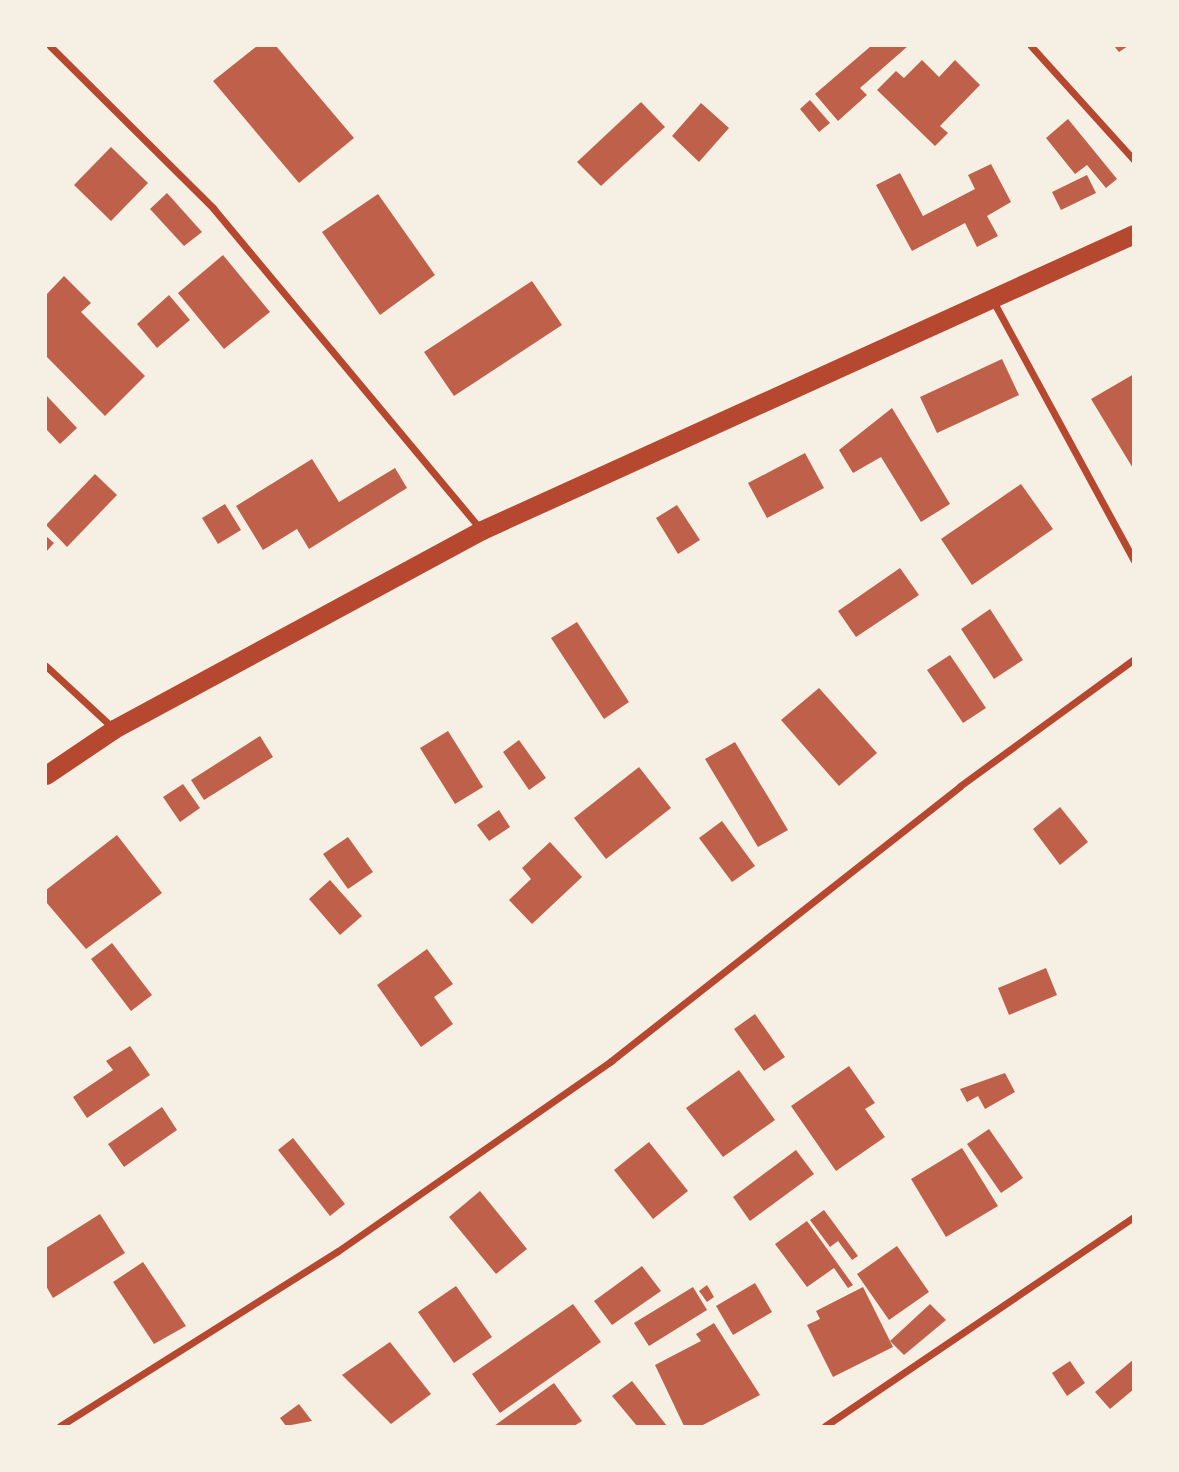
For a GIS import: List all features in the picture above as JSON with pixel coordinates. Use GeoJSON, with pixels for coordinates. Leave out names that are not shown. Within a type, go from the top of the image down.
{"type":"FeatureCollection","features":[{"type":"Feature","properties":{"kind":"highway"},"geometry":{"type":"LineString","coordinates":[[46,775],[114,729],[482,530],[990,295],[1133,234]]}},
{"type":"Feature","properties":{"kind":"street"},"geometry":{"type":"LineString","coordinates":[[50,46],[213,208],[482,530]]}},
{"type":"Feature","properties":{"kind":"street"},"geometry":{"type":"LineString","coordinates":[[1031,46],[1133,160]]}},
{"type":"Feature","properties":{"kind":"street"},"geometry":{"type":"LineString","coordinates":[[990,295],[1133,560]]}},
{"type":"Feature","properties":{"kind":"street"},"geometry":{"type":"LineString","coordinates":[[60,1426],[338,1251],[611,1060],[1133,659]]}},
{"type":"Feature","properties":{"kind":"street"},"geometry":{"type":"LineString","coordinates":[[46,666],[114,729]]}},
{"type":"Feature","properties":{"kind":"street"},"geometry":{"type":"LineString","coordinates":[[825,1426],[1133,1217]]}},
{"type":"Feature","properties":{"kind":"building"},"geometry":{"type":"Polygon","coordinates":[[[257,46],[276,46],[354,138],[299,183],[213,81],[257,46]]]}},
{"type":"Feature","properties":{"kind":"building"},"geometry":{"type":"Polygon","coordinates":[[[871,46],[908,46],[860,88],[867,95],[838,121],[815,94],[871,46]]]}},
{"type":"Feature","properties":{"kind":"building"},"geometry":{"type":"Polygon","coordinates":[[[1114,46],[1128,46],[1119,52],[1114,46]]]}},
{"type":"Feature","properties":{"kind":"building"},"geometry":{"type":"Polygon","coordinates":[[[922,60],[939,77],[955,60],[980,85],[940,126],[948,133],[935,146],[877,90],[896,71],[904,78],[922,60]]]}},
{"type":"Feature","properties":{"kind":"building"},"geometry":{"type":"Polygon","coordinates":[[[810,100],[830,123],[819,132],[800,109],[810,100]]]}},
{"type":"Feature","properties":{"kind":"building"},"geometry":{"type":"Polygon","coordinates":[[[641,102],[665,127],[601,186],[577,162],[641,102]]]}},
{"type":"Feature","properties":{"kind":"building"},"geometry":{"type":"Polygon","coordinates":[[[701,103],[729,128],[699,162],[672,136],[701,103]]]}},
{"type":"Feature","properties":{"kind":"building"},"geometry":{"type":"Polygon","coordinates":[[[1068,119],[1117,179],[1106,188],[1087,165],[1075,174],[1046,138],[1068,119]]]}},
{"type":"Feature","properties":{"kind":"building"},"geometry":{"type":"Polygon","coordinates":[[[111,147],[148,183],[111,221],[74,185],[111,147]]]}},
{"type":"Feature","properties":{"kind":"building"},"geometry":{"type":"Polygon","coordinates":[[[991,164],[1011,202],[987,216],[998,236],[977,247],[965,223],[912,251],[876,185],[900,173],[923,216],[975,189],[968,175],[991,164]]]}},
{"type":"Feature","properties":{"kind":"building"},"geometry":{"type":"Polygon","coordinates":[[[1087,175],[1096,193],[1061,210],[1052,192],[1087,175]]]}},
{"type":"Feature","properties":{"kind":"building"},"geometry":{"type":"Polygon","coordinates":[[[167,193],[202,232],[184,246],[150,209],[167,193]]]}},
{"type":"Feature","properties":{"kind":"building"},"geometry":{"type":"Polygon","coordinates":[[[378,194],[435,275],[380,315],[322,232],[378,194]]]}},
{"type":"Feature","properties":{"kind":"building"},"geometry":{"type":"Polygon","coordinates":[[[223,255],[270,312],[224,349],[178,293],[223,255]]]}},
{"type":"Feature","properties":{"kind":"building"},"geometry":{"type":"Polygon","coordinates":[[[64,276],[91,303],[81,312],[145,376],[105,416],[46,356],[46,295],[64,276]]]}},
{"type":"Feature","properties":{"kind":"building"},"geometry":{"type":"Polygon","coordinates":[[[532,281],[562,325],[454,396],[424,352],[532,281]]]}},
{"type":"Feature","properties":{"kind":"building"},"geometry":{"type":"Polygon","coordinates":[[[169,295],[190,320],[157,348],[137,324],[169,295]]]}},
{"type":"Feature","properties":{"kind":"building"},"geometry":{"type":"Polygon","coordinates":[[[1002,359],[1019,395],[937,433],[920,397],[1002,359]]]}},
{"type":"Feature","properties":{"kind":"building"},"geometry":{"type":"Polygon","coordinates":[[[1134,374],[1134,470],[1091,399],[1134,374]]]}},
{"type":"Feature","properties":{"kind":"building"},"geometry":{"type":"Polygon","coordinates":[[[46,395],[77,428],[60,444],[46,429],[46,395]]]}},
{"type":"Feature","properties":{"kind":"building"},"geometry":{"type":"Polygon","coordinates":[[[892,408],[950,504],[921,522],[881,457],[853,473],[839,450],[892,408]]]}},
{"type":"Feature","properties":{"kind":"building"},"geometry":{"type":"Polygon","coordinates":[[[805,453],[824,488],[767,518],[748,483],[805,453]]]}},
{"type":"Feature","properties":{"kind":"building"},"geometry":{"type":"Polygon","coordinates":[[[312,459],[339,502],[395,468],[407,488],[309,549],[297,529],[263,550],[236,506],[312,459]]]}},
{"type":"Feature","properties":{"kind":"building"},"geometry":{"type":"Polygon","coordinates":[[[95,474],[117,495],[67,547],[46,525],[95,474]]]}},
{"type":"Feature","properties":{"kind":"building"},"geometry":{"type":"Polygon","coordinates":[[[1021,484],[1053,529],[972,585],[941,539],[1021,484]]]}},
{"type":"Feature","properties":{"kind":"building"},"geometry":{"type":"Polygon","coordinates":[[[225,504],[241,530],[218,544],[202,518],[225,504]]]}},
{"type":"Feature","properties":{"kind":"building"},"geometry":{"type":"Polygon","coordinates":[[[677,505],[700,540],[678,554],[656,518],[677,505]]]}},
{"type":"Feature","properties":{"kind":"building"},"geometry":{"type":"Polygon","coordinates":[[[46,536],[54,543],[46,552],[46,536]]]}},
{"type":"Feature","properties":{"kind":"building"},"geometry":{"type":"Polygon","coordinates":[[[900,568],[919,595],[856,637],[838,611],[900,568]]]}},
{"type":"Feature","properties":{"kind":"building"},"geometry":{"type":"Polygon","coordinates":[[[990,609],[1023,660],[994,679],[961,629],[990,609]]]}},
{"type":"Feature","properties":{"kind":"building"},"geometry":{"type":"Polygon","coordinates":[[[577,622],[629,702],[604,719],[551,638],[577,622]]]}},
{"type":"Feature","properties":{"kind":"building"},"geometry":{"type":"Polygon","coordinates":[[[950,655],[986,708],[963,723],[927,670],[950,655]]]}},
{"type":"Feature","properties":{"kind":"building"},"geometry":{"type":"Polygon","coordinates":[[[819,688],[877,753],[839,786],[781,720],[819,688]]]}},
{"type":"Feature","properties":{"kind":"building"},"geometry":{"type":"Polygon","coordinates":[[[448,731],[483,787],[455,804],[420,748],[448,731]]]}},
{"type":"Feature","properties":{"kind":"building"},"geometry":{"type":"Polygon","coordinates":[[[260,736],[273,757],[204,800],[191,780],[260,736]]]}},
{"type":"Feature","properties":{"kind":"building"},"geometry":{"type":"Polygon","coordinates":[[[519,740],[546,778],[529,790],[503,752],[519,740]]]}},
{"type":"Feature","properties":{"kind":"building"},"geometry":{"type":"Polygon","coordinates":[[[735,742],[788,830],[758,847],[705,759],[735,742]]]}},
{"type":"Feature","properties":{"kind":"building"},"geometry":{"type":"Polygon","coordinates":[[[639,767],[671,808],[606,859],[574,818],[639,767]]]}},
{"type":"Feature","properties":{"kind":"building"},"geometry":{"type":"Polygon","coordinates":[[[183,784],[200,808],[180,822],[163,797],[183,784]]]}},
{"type":"Feature","properties":{"kind":"building"},"geometry":{"type":"Polygon","coordinates":[[[1060,807],[1088,842],[1060,865],[1033,829],[1060,807]]]}},
{"type":"Feature","properties":{"kind":"building"},"geometry":{"type":"Polygon","coordinates":[[[499,810],[510,827],[489,841],[477,825],[499,810]]]}},
{"type":"Feature","properties":{"kind":"building"},"geometry":{"type":"Polygon","coordinates":[[[722,821],[755,866],[732,882],[699,838],[722,821]]]}},
{"type":"Feature","properties":{"kind":"building"},"geometry":{"type":"Polygon","coordinates":[[[117,835],[162,893],[86,949],[46,902],[46,890],[117,835]]]}},
{"type":"Feature","properties":{"kind":"building"},"geometry":{"type":"Polygon","coordinates":[[[348,837],[373,872],[348,889],[323,854],[348,837]]]}},
{"type":"Feature","properties":{"kind":"building"},"geometry":{"type":"Polygon","coordinates":[[[550,842],[582,877],[532,924],[509,900],[531,879],[522,868],[550,842]]]}},
{"type":"Feature","properties":{"kind":"building"},"geometry":{"type":"Polygon","coordinates":[[[330,880],[362,916],[340,935],[309,899],[330,880]]]}},
{"type":"Feature","properties":{"kind":"building"},"geometry":{"type":"Polygon","coordinates":[[[112,943],[152,995],[131,1011],[91,959],[112,943]]]}},
{"type":"Feature","properties":{"kind":"building"},"geometry":{"type":"Polygon","coordinates":[[[427,949],[453,984],[434,997],[453,1024],[421,1047],[377,985],[427,949]]]}},
{"type":"Feature","properties":{"kind":"building"},"geometry":{"type":"Polygon","coordinates":[[[1046,968],[1057,995],[1009,1015],[998,988],[1046,968]]]}},
{"type":"Feature","properties":{"kind":"building"},"geometry":{"type":"Polygon","coordinates":[[[755,1014],[785,1057],[764,1071],[734,1029],[755,1014]]]}},
{"type":"Feature","properties":{"kind":"building"},"geometry":{"type":"Polygon","coordinates":[[[130,1046],[150,1075],[87,1118],[73,1097],[113,1070],[106,1061],[130,1046]]]}},
{"type":"Feature","properties":{"kind":"building"},"geometry":{"type":"Polygon","coordinates":[[[849,1066],[875,1103],[865,1109],[885,1137],[836,1171],[791,1106],[849,1066]]]}},
{"type":"Feature","properties":{"kind":"building"},"geometry":{"type":"Polygon","coordinates":[[[739,1070],[775,1120],[723,1157],[686,1108],[739,1070]]]}},
{"type":"Feature","properties":{"kind":"building"},"geometry":{"type":"Polygon","coordinates":[[[1005,1073],[1015,1092],[985,1109],[978,1096],[967,1102],[960,1089],[1005,1073]]]}},
{"type":"Feature","properties":{"kind":"building"},"geometry":{"type":"Polygon","coordinates":[[[162,1107],[177,1130],[124,1167],[108,1144],[162,1107]]]}},
{"type":"Feature","properties":{"kind":"building"},"geometry":{"type":"Polygon","coordinates":[[[989,1129],[1023,1178],[1001,1193],[967,1144],[989,1129]]]}},
{"type":"Feature","properties":{"kind":"building"},"geometry":{"type":"Polygon","coordinates":[[[293,1138],[345,1204],[330,1216],[278,1150],[293,1138]]]}},
{"type":"Feature","properties":{"kind":"building"},"geometry":{"type":"Polygon","coordinates":[[[649,1142],[688,1191],[653,1219],[614,1170],[649,1142]]]}},
{"type":"Feature","properties":{"kind":"building"},"geometry":{"type":"Polygon","coordinates":[[[962,1148],[998,1206],[946,1237],[911,1179],[962,1148]]]}},
{"type":"Feature","properties":{"kind":"building"},"geometry":{"type":"Polygon","coordinates":[[[796,1150],[814,1174],[750,1221],[733,1197],[796,1150]]]}},
{"type":"Feature","properties":{"kind":"building"},"geometry":{"type":"Polygon","coordinates":[[[480,1191],[527,1249],[496,1274],[449,1217],[480,1191]]]}},
{"type":"Feature","properties":{"kind":"building"},"geometry":{"type":"Polygon","coordinates":[[[824,1210],[858,1256],[852,1260],[838,1241],[830,1247],[810,1220],[824,1210]]]}},
{"type":"Feature","properties":{"kind":"building"},"geometry":{"type":"Polygon","coordinates":[[[100,1214],[125,1253],[53,1298],[46,1286],[46,1248],[100,1214]]]}},
{"type":"Feature","properties":{"kind":"building"},"geometry":{"type":"Polygon","coordinates":[[[807,1221],[853,1285],[848,1288],[834,1268],[807,1287],[775,1244],[807,1221]]]}},
{"type":"Feature","properties":{"kind":"building"},"geometry":{"type":"Polygon","coordinates":[[[897,1246],[929,1292],[889,1320],[857,1274],[897,1246]]]}},
{"type":"Feature","properties":{"kind":"building"},"geometry":{"type":"Polygon","coordinates":[[[143,1262],[186,1326],[154,1344],[113,1282],[143,1262]]]}},
{"type":"Feature","properties":{"kind":"building"},"geometry":{"type":"Polygon","coordinates":[[[642,1266],[661,1291],[612,1325],[594,1301],[642,1266]]]}},
{"type":"Feature","properties":{"kind":"building"},"geometry":{"type":"Polygon","coordinates":[[[755,1283],[772,1312],[733,1335],[716,1306],[755,1283]]]}},
{"type":"Feature","properties":{"kind":"building"},"geometry":{"type":"Polygon","coordinates":[[[707,1285],[714,1297],[707,1302],[699,1291],[707,1285]]]}},
{"type":"Feature","properties":{"kind":"building"},"geometry":{"type":"Polygon","coordinates":[[[456,1286],[492,1337],[454,1363],[418,1312],[456,1286]]]}},
{"type":"Feature","properties":{"kind":"building"},"geometry":{"type":"Polygon","coordinates":[[[693,1287],[707,1310],[649,1346],[634,1323],[693,1287]]]}},
{"type":"Feature","properties":{"kind":"building"},"geometry":{"type":"Polygon","coordinates":[[[863,1287],[893,1347],[833,1377],[807,1325],[820,1319],[816,1311],[863,1287]]]}},
{"type":"Feature","properties":{"kind":"building"},"geometry":{"type":"Polygon","coordinates":[[[573,1304],[601,1342],[500,1413],[472,1374],[573,1304]]]}},
{"type":"Feature","properties":{"kind":"building"},"geometry":{"type":"Polygon","coordinates":[[[930,1304],[946,1320],[904,1355],[890,1341],[930,1304]]]}},
{"type":"Feature","properties":{"kind":"building"},"geometry":{"type":"Polygon","coordinates":[[[714,1323],[760,1395],[701,1426],[684,1426],[655,1365],[701,1341],[696,1334],[714,1323]]]}},
{"type":"Feature","properties":{"kind":"building"},"geometry":{"type":"Polygon","coordinates":[[[390,1342],[431,1394],[391,1424],[342,1375],[390,1342]]]}},
{"type":"Feature","properties":{"kind":"building"},"geometry":{"type":"Polygon","coordinates":[[[1134,1359],[1134,1389],[1110,1409],[1095,1392],[1134,1359]]]}},
{"type":"Feature","properties":{"kind":"building"},"geometry":{"type":"Polygon","coordinates":[[[1070,1361],[1085,1383],[1067,1396],[1052,1373],[1070,1361]]]}},
{"type":"Feature","properties":{"kind":"building"},"geometry":{"type":"Polygon","coordinates":[[[632,1381],[667,1426],[637,1426],[612,1396],[632,1381]]]}},
{"type":"Feature","properties":{"kind":"building"},"geometry":{"type":"Polygon","coordinates":[[[554,1383],[582,1421],[574,1426],[494,1426],[554,1383]]]}},
{"type":"Feature","properties":{"kind":"building"},"geometry":{"type":"Polygon","coordinates":[[[299,1404],[312,1421],[286,1426],[280,1418],[299,1404]]]}}]}
